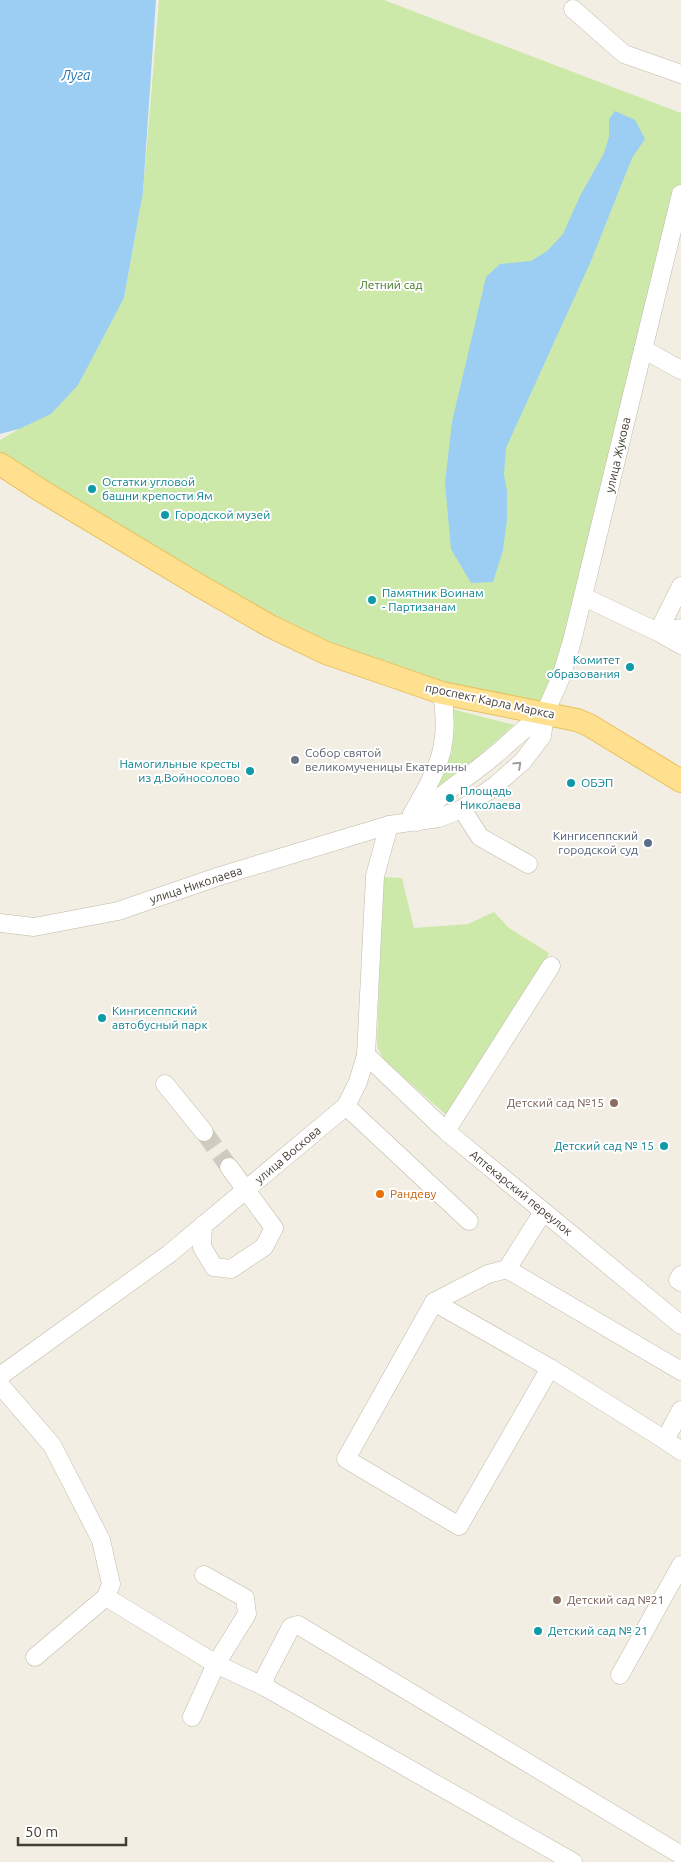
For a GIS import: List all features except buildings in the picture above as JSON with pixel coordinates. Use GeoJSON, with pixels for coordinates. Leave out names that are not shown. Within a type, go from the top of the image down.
{"type":"FeatureCollection","features":[{"type":"Feature","properties":{"kind":"main road","name":"проспект Карла Маркса"},"geometry":{"type":"LineString","coordinates":[[0,464],[134,547],[270,626],[326,653],[442,693],[577,720],[589,725],[681,781]]}},
{"type":"Feature","properties":{"kind":"main road"},"geometry":{"type":"LineString","coordinates":[[577,720],[594,722],[681,772]]}},
{"type":"Feature","properties":{"kind":"street"},"geometry":{"type":"LineString","coordinates":[[574,9],[624,54],[681,74]]}},
{"type":"Feature","properties":{"kind":"street","name":"улица Жукова"},"geometry":{"type":"LineString","coordinates":[[462,809],[496,786],[531,752],[542,736],[545,713],[561,677],[584,597],[681,194]]}},
{"type":"Feature","properties":{"kind":"street"},"geometry":{"type":"LineString","coordinates":[[643,348],[681,370]]}},
{"type":"Feature","properties":{"kind":"street"},"geometry":{"type":"LineString","coordinates":[[658,632],[681,586]]}},
{"type":"Feature","properties":{"kind":"street"},"geometry":{"type":"LineString","coordinates":[[584,597],[681,645]]}},
{"type":"Feature","properties":{"kind":"street"},"geometry":{"type":"LineString","coordinates":[[658,632],[681,628]]}},
{"type":"Feature","properties":{"kind":"street"},"geometry":{"type":"LineString","coordinates":[[412,822],[439,765],[446,730],[442,693]]}},
{"type":"Feature","properties":{"kind":"street"},"geometry":{"type":"LineString","coordinates":[[412,822],[443,793],[479,768],[519,731],[545,713]]}},
{"type":"Feature","properties":{"kind":"street"},"geometry":{"type":"LineString","coordinates":[[462,809],[480,837],[528,864]]}},
{"type":"Feature","properties":{"kind":"street","name":"улица Николаева"},"geometry":{"type":"LineString","coordinates":[[0,923],[34,927],[118,911],[220,876],[389,825],[448,816],[462,809]]}},
{"type":"Feature","properties":{"kind":"street","name":"улица Воскова"},"geometry":{"type":"LineString","coordinates":[[0,1376],[168,1254],[346,1106],[358,1082],[366,1055],[375,876],[389,825]]}},
{"type":"Feature","properties":{"kind":"street"},"geometry":{"type":"LineString","coordinates":[[446,1132],[551,966]]}},
{"type":"Feature","properties":{"kind":"street","name":"Аптекарский переулок"},"geometry":{"type":"LineString","coordinates":[[366,1055],[446,1132],[681,1325]]}},
{"type":"Feature","properties":{"kind":"street"},"geometry":{"type":"LineString","coordinates":[[165,1084],[204,1132]]}},
{"type":"Feature","properties":{"kind":"street"},"geometry":{"type":"LineString","coordinates":[[346,1106],[469,1221]]}},
{"type":"Feature","properties":{"kind":"street"},"geometry":{"type":"LineString","coordinates":[[203,1225],[202,1246],[214,1267],[231,1268],[264,1247],[274,1228],[229,1167]]}},
{"type":"Feature","properties":{"kind":"street"},"geometry":{"type":"LineString","coordinates":[[543,1212],[507,1269],[488,1274],[434,1302],[346,1459],[459,1526],[550,1368]]}},
{"type":"Feature","properties":{"kind":"street"},"geometry":{"type":"LineString","coordinates":[[507,1269],[681,1371]]}},
{"type":"Feature","properties":{"kind":"street"},"geometry":{"type":"LineString","coordinates":[[681,1275],[678,1280],[681,1282]]}},
{"type":"Feature","properties":{"kind":"street"},"geometry":{"type":"LineString","coordinates":[[434,1302],[550,1368],[681,1451]]}},
{"type":"Feature","properties":{"kind":"street"},"geometry":{"type":"LineString","coordinates":[[0,1385],[52,1445],[101,1540],[111,1584],[106,1597],[34,1657]]}},
{"type":"Feature","properties":{"kind":"street"},"geometry":{"type":"LineString","coordinates":[[665,1440],[681,1410]]}},
{"type":"Feature","properties":{"kind":"street"},"geometry":{"type":"LineString","coordinates":[[620,1675],[681,1565]]}},
{"type":"Feature","properties":{"kind":"street"},"geometry":{"type":"LineString","coordinates":[[192,1717],[216,1664],[246,1614],[245,1598],[204,1575]]}},
{"type":"Feature","properties":{"kind":"street"},"geometry":{"type":"LineString","coordinates":[[106,1597],[216,1664],[265,1686],[573,1862]]}},
{"type":"Feature","properties":{"kind":"street"},"geometry":{"type":"LineString","coordinates":[[265,1686],[265,1677],[291,1627],[298,1625],[681,1855]]}},
{"type":"Feature","properties":{"kind":"green space","name":"Летний сад"},"geometry":{"type":"Polygon","coordinates":[[[159,0],[384,0],[681,113],[681,195],[545,713],[428,689],[134,547],[0,461],[0,440],[19,429],[124,298],[143,192],[159,0]]]}},
{"type":"Feature","properties":{"kind":"green space"},"geometry":{"type":"Polygon","coordinates":[[[452,709],[514,725],[472,762],[436,789],[452,752],[452,709]]]}},
{"type":"Feature","properties":{"kind":"green space"},"geometry":{"type":"Polygon","coordinates":[[[383,877],[402,878],[414,928],[468,924],[494,912],[509,928],[549,953],[518,1018],[453,1121],[383,1059],[377,1046],[383,877]]]}},
{"type":"Feature","properties":{"kind":"water","name":"Луга"},"geometry":{"type":"Polygon","coordinates":[[[0,0],[156,0],[143,192],[124,298],[78,385],[51,414],[19,429],[0,434],[0,0]]]}},
{"type":"Feature","properties":{"kind":"water"},"geometry":{"type":"Polygon","coordinates":[[[615,111],[635,120],[645,139],[632,158],[591,261],[506,448],[504,475],[507,491],[507,520],[503,550],[493,582],[471,583],[451,549],[445,483],[452,422],[486,277],[500,264],[531,261],[547,251],[563,234],[580,196],[604,153],[609,137],[609,119],[615,111]]]}},
{"type":"Feature","properties":{"kind":"tunnel"},"geometry":{"type":"LineString","coordinates":[[204,1132],[229,1167]]}},
{"type":"Feature","properties":{"kind":"place","name":"Остатки угловой башни крепости Ям"},"geometry":{"type":"Point","coordinates":[92,489]}},
{"type":"Feature","properties":{"kind":"place","name":"Городской музей"},"geometry":{"type":"Point","coordinates":[165,515]}},
{"type":"Feature","properties":{"kind":"place","name":"Памятник Воинам - Партизанам"},"geometry":{"type":"Point","coordinates":[372,600]}},
{"type":"Feature","properties":{"kind":"place","name":"Комитет образования"},"geometry":{"type":"Point","coordinates":[630,667]}},
{"type":"Feature","properties":{"kind":"place","name":"Собор святой великомученицы Екатерины"},"geometry":{"type":"Point","coordinates":[295,760]}},
{"type":"Feature","properties":{"kind":"place","name":"Намогильные кресты из д.Войносолово"},"geometry":{"type":"Point","coordinates":[250,771]}},
{"type":"Feature","properties":{"kind":"place","name":"ОБЭП"},"geometry":{"type":"Point","coordinates":[571,783]}},
{"type":"Feature","properties":{"kind":"place","name":"Площадь Николаева"},"geometry":{"type":"Point","coordinates":[450,798]}},
{"type":"Feature","properties":{"kind":"place","name":"Кингисеппский городской суд"},"geometry":{"type":"Point","coordinates":[648,843]}},
{"type":"Feature","properties":{"kind":"place","name":"Кингисеппский автобусный парк"},"geometry":{"type":"Point","coordinates":[102,1018]}},
{"type":"Feature","properties":{"kind":"place","name":"Детский сад №15"},"geometry":{"type":"Point","coordinates":[614,1103]}},
{"type":"Feature","properties":{"kind":"place","name":"Детский сад № 15"},"geometry":{"type":"Point","coordinates":[664,1146]}},
{"type":"Feature","properties":{"kind":"place","name":"Рандеву"},"geometry":{"type":"Point","coordinates":[380,1194]}},
{"type":"Feature","properties":{"kind":"place","name":"Детский сад №21"},"geometry":{"type":"Point","coordinates":[557,1600]}},
{"type":"Feature","properties":{"kind":"place","name":"Детский сад № 21"},"geometry":{"type":"Point","coordinates":[538,1631]}}]}
